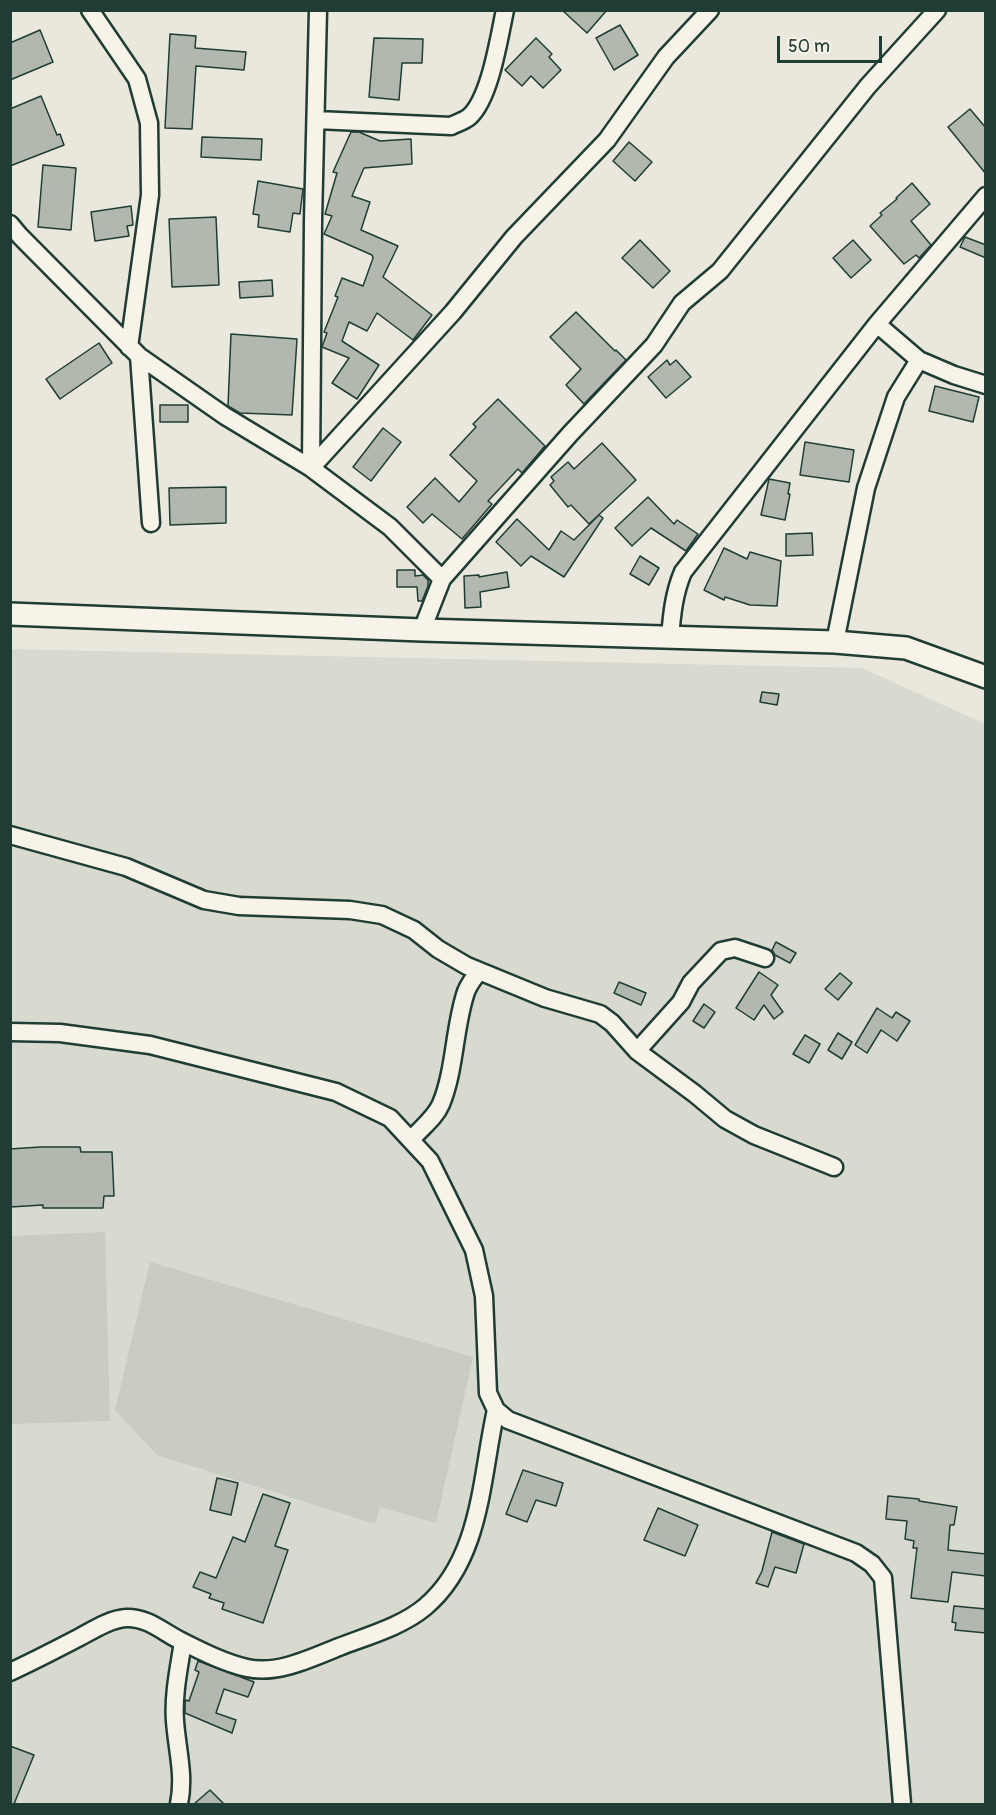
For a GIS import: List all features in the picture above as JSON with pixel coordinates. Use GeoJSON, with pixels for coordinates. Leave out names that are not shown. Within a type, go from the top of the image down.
{"type":"FeatureCollection","features":[{"type":"Feature","properties":{"kind":"street"},"geometry":{"type":"LineString","coordinates":[[90,10],[137,79],[149,123],[150,195],[134,351],[151,523]]}},
{"type":"Feature","properties":{"kind":"street"},"geometry":{"type":"LineString","coordinates":[[311,468],[318,10]]}},
{"type":"Feature","properties":{"kind":"street"},"geometry":{"type":"LineString","coordinates":[[316,120],[452,126],[468,118],[480,102],[495,60],[505,10]]}},
{"type":"Feature","properties":{"kind":"street"},"geometry":{"type":"LineString","coordinates":[[311,468],[453,312],[514,237],[607,140],[666,57],[710,10]]}},
{"type":"Feature","properties":{"kind":"street"},"geometry":{"type":"LineString","coordinates":[[422,630],[442,579],[570,434],[654,345],[682,303],[720,271],[868,86],[937,10]]}},
{"type":"Feature","properties":{"kind":"street"},"geometry":{"type":"LineString","coordinates":[[670,637],[675,595],[683,572],[877,324],[986,196]]}},
{"type":"Feature","properties":{"kind":"street"},"geometry":{"type":"LineString","coordinates":[[14,234],[134,351],[225,416],[311,468],[390,527],[442,579]]}},
{"type":"Feature","properties":{"kind":"street"},"geometry":{"type":"LineString","coordinates":[[877,324],[919,360],[954,375],[986,385]]}},
{"type":"Feature","properties":{"kind":"street"},"geometry":{"type":"LineString","coordinates":[[835,642],[866,488],[896,397],[919,360]]}},
{"type":"Feature","properties":{"kind":"street"},"geometry":{"type":"LineString","coordinates":[[10,614],[422,630],[835,642],[906,648],[986,677]]}},
{"type":"Feature","properties":{"kind":"street"},"geometry":{"type":"LineString","coordinates":[[10,835],[126,867],[204,900],[239,906],[350,910],[382,915],[414,930],[438,949],[479,971],[545,998],[600,1014],[612,1023],[637,1051],[725,1119],[754,1135],[834,1167]]}},
{"type":"Feature","properties":{"kind":"street"},"geometry":{"type":"LineString","coordinates":[[637,1051],[681,1002],[691,983],[721,951],[735,948],[765,958]]}},
{"type":"Feature","properties":{"kind":"street"},"geometry":{"type":"LineString","coordinates":[[412,1139],[435,1116],[441,1105],[465,992],[479,971]]}},
{"type":"Feature","properties":{"kind":"street"},"geometry":{"type":"LineString","coordinates":[[10,1032],[60,1033],[150,1045],[336,1092],[390,1118],[412,1139],[430,1161],[474,1250],[484,1296],[488,1393],[496,1410],[508,1420],[856,1553],[872,1564],[883,1578],[902,1804]]}},
{"type":"Feature","properties":{"kind":"street"},"geometry":{"type":"LineString","coordinates":[[10,1672],[103,1625],[124,1618],[144,1620],[183,1642],[229,1663],[264,1670],[288,1665],[355,1641],[408,1618],[424,1607],[452,1578],[462,1559],[474,1522],[496,1410]]}},
{"type":"Feature","properties":{"kind":"street"},"geometry":{"type":"LineString","coordinates":[[178,1804],[182,1768],[174,1706],[183,1642]]}},
{"type":"Feature","properties":{"kind":"shaded area"},"geometry":{"type":"Polygon","coordinates":[[[11,649],[862,668],[985,724],[985,1804],[11,1804],[11,649]]]}},
{"type":"Feature","properties":{"kind":"shaded area"},"geometry":{"type":"Polygon","coordinates":[[[105,1232],[110,1421],[11,1424],[11,1236],[105,1232]]]}},
{"type":"Feature","properties":{"kind":"shaded area"},"geometry":{"type":"Polygon","coordinates":[[[150,1262],[473,1357],[436,1523],[380,1507],[375,1524],[157,1455],[115,1410],[150,1262]]]}},
{"type":"Feature","properties":{"kind":"building"},"geometry":{"type":"Polygon","coordinates":[[[562,10],[607,10],[587,33],[562,10]]]}},
{"type":"Feature","properties":{"kind":"building"},"geometry":{"type":"Polygon","coordinates":[[[620,25],[638,55],[614,70],[596,38],[620,25]]]}},
{"type":"Feature","properties":{"kind":"building"},"geometry":{"type":"Polygon","coordinates":[[[40,30],[53,62],[10,80],[10,43],[40,30]]]}},
{"type":"Feature","properties":{"kind":"building"},"geometry":{"type":"Polygon","coordinates":[[[170,34],[196,36],[195,48],[246,52],[244,70],[196,66],[192,129],[165,128],[170,34]]]}},
{"type":"Feature","properties":{"kind":"building"},"geometry":{"type":"Polygon","coordinates":[[[374,38],[423,39],[422,63],[402,63],[399,100],[369,97],[374,38]]]}},
{"type":"Feature","properties":{"kind":"building"},"geometry":{"type":"Polygon","coordinates":[[[536,38],[552,54],[549,57],[561,70],[543,88],[531,76],[522,86],[505,70],[536,38]]]}},
{"type":"Feature","properties":{"kind":"building"},"geometry":{"type":"Polygon","coordinates":[[[41,96],[57,135],[60,134],[64,145],[10,166],[10,109],[41,96]]]}},
{"type":"Feature","properties":{"kind":"building"},"geometry":{"type":"Polygon","coordinates":[[[970,109],[986,128],[986,174],[948,127],[970,109]]]}},
{"type":"Feature","properties":{"kind":"building"},"geometry":{"type":"Polygon","coordinates":[[[351,132],[359,132],[380,141],[411,139],[412,164],[364,168],[352,196],[370,202],[361,230],[398,246],[383,277],[432,315],[413,340],[377,313],[367,331],[349,322],[342,341],[379,365],[357,399],[332,383],[349,358],[322,347],[327,333],[324,332],[338,297],[335,296],[342,278],[363,286],[373,258],[372,255],[324,234],[332,216],[325,214],[337,173],[333,172],[351,132]]]}},
{"type":"Feature","properties":{"kind":"building"},"geometry":{"type":"Polygon","coordinates":[[[202,137],[262,139],[261,160],[201,157],[202,137]]]}},
{"type":"Feature","properties":{"kind":"building"},"geometry":{"type":"Polygon","coordinates":[[[629,142],[652,162],[635,181],[613,161],[629,142]]]}},
{"type":"Feature","properties":{"kind":"building"},"geometry":{"type":"Polygon","coordinates":[[[43,165],[76,168],[71,230],[38,227],[43,165]]]}},
{"type":"Feature","properties":{"kind":"building"},"geometry":{"type":"Polygon","coordinates":[[[258,181],[303,189],[300,214],[293,213],[290,232],[258,227],[259,215],[253,214],[258,181]]]}},
{"type":"Feature","properties":{"kind":"building"},"geometry":{"type":"Polygon","coordinates":[[[912,183],[930,204],[911,221],[931,245],[919,258],[916,255],[904,264],[870,226],[882,215],[880,213],[912,183]]]}},
{"type":"Feature","properties":{"kind":"building"},"geometry":{"type":"Polygon","coordinates":[[[131,206],[133,225],[127,226],[129,236],[95,241],[91,212],[131,206]]]}},
{"type":"Feature","properties":{"kind":"building"},"geometry":{"type":"Polygon","coordinates":[[[216,217],[219,285],[172,287],[169,219],[216,217]]]}},
{"type":"Feature","properties":{"kind":"building"},"geometry":{"type":"Polygon","coordinates":[[[965,237],[986,245],[986,258],[960,247],[965,237]]]}},
{"type":"Feature","properties":{"kind":"building"},"geometry":{"type":"Polygon","coordinates":[[[640,240],[670,271],[653,288],[622,258],[640,240]]]}},
{"type":"Feature","properties":{"kind":"building"},"geometry":{"type":"Polygon","coordinates":[[[853,240],[871,260],[851,278],[833,258],[853,240]]]}},
{"type":"Feature","properties":{"kind":"building"},"geometry":{"type":"Polygon","coordinates":[[[272,280],[273,296],[240,298],[239,282],[272,280]]]}},
{"type":"Feature","properties":{"kind":"building"},"geometry":{"type":"Polygon","coordinates":[[[576,312],[626,360],[584,404],[566,385],[581,369],[550,337],[576,312]]]}},
{"type":"Feature","properties":{"kind":"building"},"geometry":{"type":"Polygon","coordinates":[[[231,334],[297,339],[292,415],[240,413],[228,406],[231,334]]]}},
{"type":"Feature","properties":{"kind":"building"},"geometry":{"type":"Polygon","coordinates":[[[99,343],[112,363],[60,399],[46,379],[99,343]]]}},
{"type":"Feature","properties":{"kind":"building"},"geometry":{"type":"Polygon","coordinates":[[[667,360],[670,365],[676,360],[691,377],[666,398],[648,377],[667,360]]]}},
{"type":"Feature","properties":{"kind":"building"},"geometry":{"type":"Polygon","coordinates":[[[935,386],[979,397],[973,422],[929,411],[935,386]]]}},
{"type":"Feature","properties":{"kind":"building"},"geometry":{"type":"Polygon","coordinates":[[[498,399],[545,446],[522,473],[518,469],[488,501],[492,504],[462,539],[432,514],[423,523],[407,507],[435,478],[459,502],[477,481],[450,455],[476,427],[473,424],[498,399]]]}},
{"type":"Feature","properties":{"kind":"building"},"geometry":{"type":"Polygon","coordinates":[[[160,405],[188,405],[188,422],[160,422],[160,405]]]}},
{"type":"Feature","properties":{"kind":"building"},"geometry":{"type":"Polygon","coordinates":[[[383,428],[401,442],[371,481],[353,467],[383,428]]]}},
{"type":"Feature","properties":{"kind":"building"},"geometry":{"type":"Polygon","coordinates":[[[805,442],[854,450],[849,482],[800,475],[805,442]]]}},
{"type":"Feature","properties":{"kind":"building"},"geometry":{"type":"Polygon","coordinates":[[[602,443],[636,480],[589,524],[571,505],[568,507],[550,485],[554,481],[551,477],[568,462],[574,469],[602,443]]]}},
{"type":"Feature","properties":{"kind":"building"},"geometry":{"type":"Polygon","coordinates":[[[769,479],[790,483],[785,520],[761,515],[769,479]]]}},
{"type":"Feature","properties":{"kind":"building"},"geometry":{"type":"Polygon","coordinates":[[[226,487],[226,523],[170,525],[169,488],[226,487]]]}},
{"type":"Feature","properties":{"kind":"building"},"geometry":{"type":"Polygon","coordinates":[[[648,497],[674,524],[677,520],[698,534],[686,551],[651,528],[632,546],[615,528],[648,497]]]}},
{"type":"Feature","properties":{"kind":"building"},"geometry":{"type":"Polygon","coordinates":[[[599,515],[603,518],[564,577],[531,556],[521,566],[496,542],[517,519],[549,550],[561,531],[574,540],[599,515]]]}},
{"type":"Feature","properties":{"kind":"building"},"geometry":{"type":"Polygon","coordinates":[[[812,533],[813,555],[786,556],[786,534],[812,533]]]}},
{"type":"Feature","properties":{"kind":"building"},"geometry":{"type":"Polygon","coordinates":[[[724,548],[747,559],[750,552],[781,561],[777,606],[750,605],[725,597],[724,600],[704,590],[724,548]]]}},
{"type":"Feature","properties":{"kind":"building"},"geometry":{"type":"Polygon","coordinates":[[[640,556],[659,568],[649,585],[630,574],[640,556]]]}},
{"type":"Feature","properties":{"kind":"building"},"geometry":{"type":"Polygon","coordinates":[[[397,570],[415,570],[415,576],[423,575],[428,580],[422,601],[418,601],[417,587],[397,587],[397,570]]]}},
{"type":"Feature","properties":{"kind":"building"},"geometry":{"type":"Polygon","coordinates":[[[507,572],[509,587],[480,592],[481,607],[465,608],[464,576],[479,575],[479,577],[507,572]]]}},
{"type":"Feature","properties":{"kind":"building"},"geometry":{"type":"Polygon","coordinates":[[[762,692],[779,694],[777,705],[760,702],[762,692]]]}},
{"type":"Feature","properties":{"kind":"building"},"geometry":{"type":"Polygon","coordinates":[[[776,942],[796,953],[790,963],[775,955],[772,950],[776,942]]]}},
{"type":"Feature","properties":{"kind":"building"},"geometry":{"type":"Polygon","coordinates":[[[759,972],[778,985],[771,995],[783,1012],[774,1019],[764,1005],[754,1020],[736,1008],[759,972]]]}},
{"type":"Feature","properties":{"kind":"building"},"geometry":{"type":"Polygon","coordinates":[[[840,973],[852,983],[838,1000],[825,989],[840,973]]]}},
{"type":"Feature","properties":{"kind":"building"},"geometry":{"type":"Polygon","coordinates":[[[619,982],[646,993],[641,1005],[614,993],[619,982]]]}},
{"type":"Feature","properties":{"kind":"building"},"geometry":{"type":"Polygon","coordinates":[[[704,1004],[715,1012],[704,1028],[693,1021],[704,1004]]]}},
{"type":"Feature","properties":{"kind":"building"},"geometry":{"type":"Polygon","coordinates":[[[877,1008],[892,1018],[896,1012],[910,1021],[897,1041],[881,1030],[867,1053],[855,1045],[877,1008]]]}},
{"type":"Feature","properties":{"kind":"building"},"geometry":{"type":"Polygon","coordinates":[[[838,1033],[852,1042],[842,1059],[828,1050],[838,1033]]]}},
{"type":"Feature","properties":{"kind":"building"},"geometry":{"type":"Polygon","coordinates":[[[805,1035],[820,1044],[809,1063],[793,1054],[805,1035]]]}},
{"type":"Feature","properties":{"kind":"building"},"geometry":{"type":"Polygon","coordinates":[[[80,1147],[81,1152],[112,1152],[114,1196],[104,1196],[103,1208],[43,1208],[43,1205],[10,1207],[10,1149],[80,1147]]]}},
{"type":"Feature","properties":{"kind":"building"},"geometry":{"type":"Polygon","coordinates":[[[523,1470],[563,1483],[556,1506],[536,1500],[527,1522],[506,1514],[523,1470]]]}},
{"type":"Feature","properties":{"kind":"building"},"geometry":{"type":"Polygon","coordinates":[[[217,1478],[238,1483],[231,1515],[210,1510],[217,1478]]]}},
{"type":"Feature","properties":{"kind":"building"},"geometry":{"type":"Polygon","coordinates":[[[263,1494],[290,1503],[275,1546],[288,1550],[263,1623],[222,1609],[224,1603],[209,1598],[211,1594],[193,1587],[200,1572],[216,1578],[233,1537],[245,1542],[263,1494]]]}},
{"type":"Feature","properties":{"kind":"building"},"geometry":{"type":"Polygon","coordinates":[[[888,1496],[919,1499],[919,1501],[957,1507],[954,1525],[950,1525],[948,1550],[986,1554],[986,1576],[952,1572],[948,1602],[911,1598],[917,1548],[913,1548],[914,1541],[905,1539],[907,1521],[886,1519],[888,1496]]]}},
{"type":"Feature","properties":{"kind":"building"},"geometry":{"type":"Polygon","coordinates":[[[658,1508],[698,1525],[685,1556],[644,1540],[658,1508]]]}},
{"type":"Feature","properties":{"kind":"building"},"geometry":{"type":"Polygon","coordinates":[[[772,1532],[804,1544],[796,1573],[775,1567],[768,1587],[756,1583],[762,1571],[772,1532]]]}},
{"type":"Feature","properties":{"kind":"building"},"geometry":{"type":"Polygon","coordinates":[[[954,1606],[986,1609],[986,1633],[955,1630],[956,1623],[952,1622],[954,1606]]]}},
{"type":"Feature","properties":{"kind":"building"},"geometry":{"type":"Polygon","coordinates":[[[198,1661],[254,1682],[248,1697],[224,1689],[216,1713],[236,1720],[232,1733],[185,1713],[186,1700],[189,1701],[199,1672],[195,1670],[198,1661]]]}},
{"type":"Feature","properties":{"kind":"building"},"geometry":{"type":"Polygon","coordinates":[[[10,1746],[34,1755],[14,1804],[10,1804],[10,1746]]]}},
{"type":"Feature","properties":{"kind":"building"},"geometry":{"type":"Polygon","coordinates":[[[210,1790],[224,1804],[194,1804],[210,1790]]]}}]}
